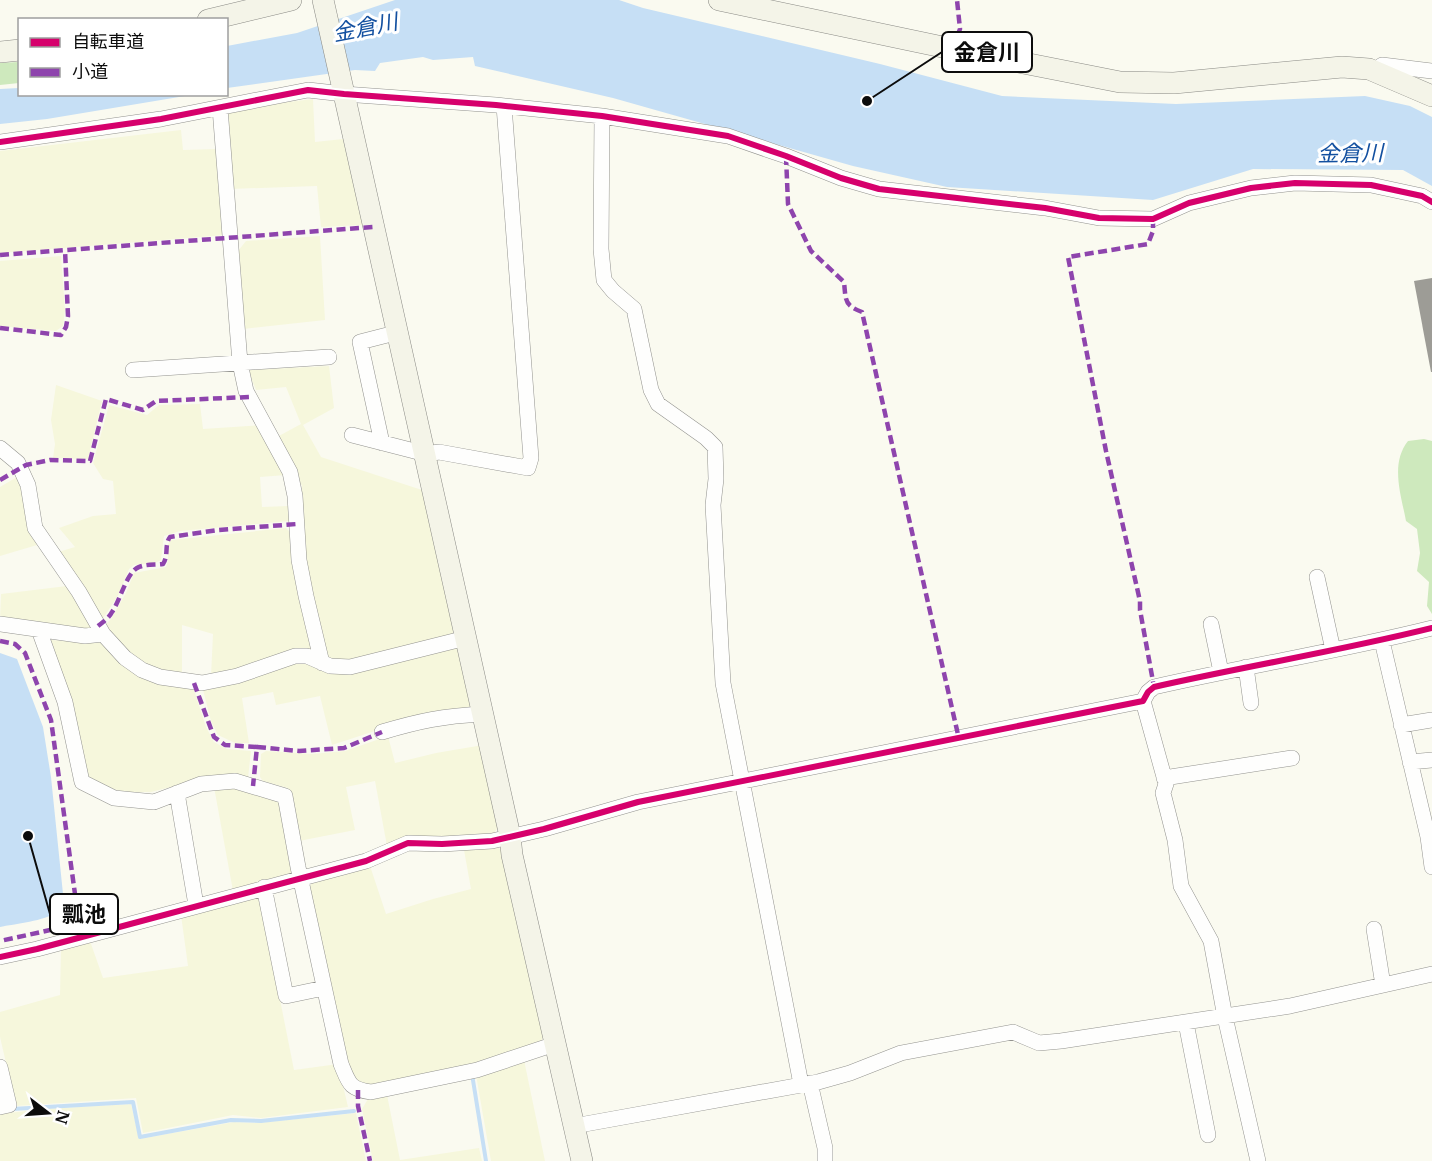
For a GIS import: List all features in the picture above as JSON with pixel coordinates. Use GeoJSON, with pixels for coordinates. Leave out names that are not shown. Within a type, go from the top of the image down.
{"type":"FeatureCollection","features":[{"type":"Feature","properties":{"kind":"street"},"geometry":{"type":"LineString","coordinates":[[216,18],[291,0]]}},
{"type":"Feature","properties":{"kind":"street"},"geometry":{"type":"LineString","coordinates":[[720,0],[1120,82],[1174,83],[1342,67],[1376,71],[1432,96]]}},
{"type":"Feature","properties":{"kind":"street"},"geometry":{"type":"LineString","coordinates":[[323,1],[399,332],[510,836],[512,855],[582,1161]]}},
{"type":"Feature","properties":{"kind":"street"},"geometry":{"type":"LineString","coordinates":[[0,52],[18,50]]}},
{"type":"Feature","properties":{"kind":"street"},"geometry":{"type":"LineString","coordinates":[[1376,71],[1382,65],[1432,71]]}},
{"type":"Feature","properties":{"kind":"street"},"geometry":{"type":"LineString","coordinates":[[0,142],[161,119],[308,90],[344,91],[602,116],[728,136],[841,178],[879,189],[1045,208],[1099,218],[1153,219],[1188,202],[1251,188],[1295,183],[1371,185],[1422,196],[1432,202]]}},
{"type":"Feature","properties":{"kind":"street"},"geometry":{"type":"LineString","coordinates":[[352,435],[426,454],[439,452],[528,468],[531,458],[504,106]]}},
{"type":"Feature","properties":{"kind":"street"},"geometry":{"type":"LineString","coordinates":[[220,108],[240,363],[246,391],[290,472],[296,496],[299,560],[322,663]]}},
{"type":"Feature","properties":{"kind":"street"},"geometry":{"type":"LineString","coordinates":[[602,116],[601,249],[604,280],[634,309],[651,390],[658,404],[715,447],[716,479],[713,506],[723,683],[741,783],[805,1083],[825,1148],[825,1161]]}},
{"type":"Feature","properties":{"kind":"street"},"geometry":{"type":"LineString","coordinates":[[382,443],[360,342],[399,332]]}},
{"type":"Feature","properties":{"kind":"street"},"geometry":{"type":"LineString","coordinates":[[133,370],[329,357]]}},
{"type":"Feature","properties":{"kind":"street"},"geometry":{"type":"LineString","coordinates":[[0,445],[18,463],[28,485],[35,528],[79,592],[103,634],[125,658],[142,670],[160,677],[202,683],[237,676],[295,656],[307,656],[340,668],[350,667],[466,638]]}},
{"type":"Feature","properties":{"kind":"street"},"geometry":{"type":"LineString","coordinates":[[1317,577],[1333,650]]}},
{"type":"Feature","properties":{"kind":"street"},"geometry":{"type":"LineString","coordinates":[[0,624],[85,636],[103,634]]}},
{"type":"Feature","properties":{"kind":"street"},"geometry":{"type":"LineString","coordinates":[[1211,624],[1221,672]]}},
{"type":"Feature","properties":{"kind":"street"},"geometry":{"type":"LineString","coordinates":[[1258,1161],[1225,1017],[1211,941],[1181,886],[1175,840],[1163,793],[1166,784],[1143,701],[1154,687],[1382,641],[1432,628]]}},
{"type":"Feature","properties":{"kind":"street"},"geometry":{"type":"LineString","coordinates":[[39,630],[65,702],[82,782],[114,798],[154,802],[201,784],[235,781],[285,796],[324,988],[341,1064],[349,1084],[358,1090],[371,1092],[477,1070],[555,1044]]}},
{"type":"Feature","properties":{"kind":"street"},"geometry":{"type":"LineString","coordinates":[[1382,641],[1428,837],[1432,867]]}},
{"type":"Feature","properties":{"kind":"street"},"geometry":{"type":"LineString","coordinates":[[1246,667],[1251,703]]}},
{"type":"Feature","properties":{"kind":"street"},"geometry":{"type":"LineString","coordinates":[[0,957],[366,861],[408,843],[442,844],[492,841],[544,829],[638,802],[1143,701]]}},
{"type":"Feature","properties":{"kind":"street"},"geometry":{"type":"LineString","coordinates":[[382,732],[420,721],[482,714]]}},
{"type":"Feature","properties":{"kind":"street"},"geometry":{"type":"LineString","coordinates":[[1401,725],[1432,720]]}},
{"type":"Feature","properties":{"kind":"street"},"geometry":{"type":"LineString","coordinates":[[1164,778],[1292,758]]}},
{"type":"Feature","properties":{"kind":"street"},"geometry":{"type":"LineString","coordinates":[[1410,762],[1432,760]]}},
{"type":"Feature","properties":{"kind":"street"},"geometry":{"type":"LineString","coordinates":[[177,793],[196,905]]}},
{"type":"Feature","properties":{"kind":"street"},"geometry":{"type":"LineString","coordinates":[[264,887],[286,996],[324,988]]}},
{"type":"Feature","properties":{"kind":"street"},"geometry":{"type":"LineString","coordinates":[[1374,929],[1383,985]]}},
{"type":"Feature","properties":{"kind":"street"},"geometry":{"type":"LineString","coordinates":[[574,1126],[805,1083],[850,1073],[901,1053],[1013,1032],[1039,1043],[1186,1023],[1290,1006],[1432,974]]}},
{"type":"Feature","properties":{"kind":"street"},"geometry":{"type":"LineString","coordinates":[[1186,1023],[1208,1136]]}},
{"type":"Feature","properties":{"kind":"street"},"geometry":{"type":"LineString","coordinates":[[0,1067],[9,1105],[0,1107]]}},
{"type":"Feature","properties":{"kind":"green space"},"geometry":{"type":"Polygon","coordinates":[[[18,62],[18,83],[0,85],[0,63],[18,62]]]}},
{"type":"Feature","properties":{"kind":"green space"},"geometry":{"type":"Polygon","coordinates":[[[313,99],[315,142],[343,139],[363,225],[321,227],[317,186],[230,189],[227,117],[231,109],[313,99]]]}},
{"type":"Feature","properties":{"kind":"green space"},"geometry":{"type":"Polygon","coordinates":[[[181,130],[183,150],[217,149],[226,235],[0,253],[0,151],[181,130]]]}},
{"type":"Feature","properties":{"kind":"green space"},"geometry":{"type":"Polygon","coordinates":[[[320,236],[325,320],[243,329],[238,251],[246,241],[320,236]]]}},
{"type":"Feature","properties":{"kind":"green space"},"geometry":{"type":"Polygon","coordinates":[[[61,256],[65,310],[63,326],[56,331],[0,326],[0,261],[61,256]]]}},
{"type":"Feature","properties":{"kind":"green space"},"geometry":{"type":"Polygon","coordinates":[[[329,366],[334,408],[303,425],[321,457],[425,491],[454,630],[452,636],[349,663],[330,662],[326,656],[303,544],[302,486],[277,437],[301,424],[286,387],[256,390],[248,370],[329,366]]]}},
{"type":"Feature","properties":{"kind":"green space"},"geometry":{"type":"Polygon","coordinates":[[[56,385],[102,401],[88,459],[53,458],[55,444],[51,420],[56,385]]]}},
{"type":"Feature","properties":{"kind":"green space"},"geometry":{"type":"Polygon","coordinates":[[[200,404],[203,429],[262,425],[286,475],[260,477],[262,507],[289,506],[289,521],[180,531],[164,536],[161,560],[155,563],[134,565],[129,569],[119,594],[102,620],[55,553],[75,547],[59,528],[93,516],[116,514],[113,481],[103,479],[93,463],[109,405],[147,415],[159,405],[200,404]]]}},
{"type":"Feature","properties":{"kind":"green space"},"geometry":{"type":"Polygon","coordinates":[[[1424,439],[1432,441],[1432,614],[1427,606],[1429,582],[1417,571],[1420,553],[1417,529],[1406,521],[1398,479],[1399,459],[1408,441],[1424,439]]]}},
{"type":"Feature","properties":{"kind":"green space"},"geometry":{"type":"Polygon","coordinates":[[[17,477],[22,487],[37,545],[0,556],[0,487],[17,477]]]}},
{"type":"Feature","properties":{"kind":"green space"},"geometry":{"type":"Polygon","coordinates":[[[286,528],[292,534],[314,650],[211,676],[213,634],[182,625],[182,677],[141,666],[104,626],[111,619],[126,593],[134,573],[166,567],[168,544],[171,540],[286,528]]]}},
{"type":"Feature","properties":{"kind":"green space"},"geometry":{"type":"Polygon","coordinates":[[[67,586],[92,627],[88,630],[0,620],[1,594],[67,586]]]}},
{"type":"Feature","properties":{"kind":"green space"},"geometry":{"type":"Polygon","coordinates":[[[50,640],[104,643],[193,687],[206,727],[214,742],[227,749],[251,751],[248,778],[210,777],[151,792],[126,792],[96,785],[85,774],[78,726],[70,708],[50,640]]]}},
{"type":"Feature","properties":{"kind":"green space"},"geometry":{"type":"Polygon","coordinates":[[[457,646],[474,707],[381,729],[332,745],[320,696],[276,705],[273,692],[242,698],[249,743],[235,743],[218,735],[211,721],[202,686],[293,662],[317,667],[457,646]]]}},
{"type":"Feature","properties":{"kind":"green space"},"geometry":{"type":"Polygon","coordinates":[[[388,736],[395,763],[483,745],[500,823],[494,834],[387,846],[375,781],[346,787],[355,830],[299,841],[288,788],[263,781],[260,777],[261,754],[266,751],[312,754],[345,751],[388,736]]]}},
{"type":"Feature","properties":{"kind":"green space"},"geometry":{"type":"Polygon","coordinates":[[[214,787],[245,787],[276,797],[281,805],[294,873],[233,891],[214,787]]]}},
{"type":"Feature","properties":{"kind":"green space"},"geometry":{"type":"Polygon","coordinates":[[[496,846],[505,853],[546,1030],[541,1042],[474,1065],[373,1088],[363,1085],[350,1076],[307,893],[312,882],[370,866],[386,914],[471,889],[464,850],[496,846]]]}},
{"type":"Feature","properties":{"kind":"green space"},"geometry":{"type":"Polygon","coordinates":[[[259,894],[294,1070],[338,1064],[348,1107],[261,1118],[233,1115],[143,1133],[136,1098],[16,1106],[0,1037],[0,1012],[60,995],[61,949],[90,941],[103,978],[188,966],[181,915],[259,894]]]}},
{"type":"Feature","properties":{"kind":"green space"},"geometry":{"type":"Polygon","coordinates":[[[524,1060],[545,1161],[491,1161],[476,1075],[524,1060]]]}},
{"type":"Feature","properties":{"kind":"green space"},"geometry":{"type":"Polygon","coordinates":[[[387,1095],[400,1160],[479,1148],[482,1161],[373,1161],[362,1109],[368,1099],[387,1095]]]}},
{"type":"Feature","properties":{"kind":"green space"},"geometry":{"type":"Polygon","coordinates":[[[131,1104],[139,1139],[234,1122],[257,1123],[356,1113],[366,1161],[0,1161],[0,1114],[131,1104]]]}},
{"type":"Feature","properties":{"kind":"water","name":"金倉川"},"geometry":{"type":"Polygon","coordinates":[[[395,0],[619,0],[643,8],[880,64],[1002,96],[1176,104],[1365,96],[1410,106],[1432,117],[1432,186],[1403,170],[1253,169],[1153,200],[947,187],[853,166],[613,98],[475,66],[473,57],[433,60],[423,57],[380,63],[375,71],[355,70],[228,88],[228,46],[297,33],[395,0]]]}},
{"type":"Feature","properties":{"kind":"water"},"geometry":{"type":"Polygon","coordinates":[[[18,88],[18,96],[185,96],[47,119],[0,124],[0,89],[18,88]]]}},
{"type":"Feature","properties":{"kind":"water"},"geometry":{"type":"Polygon","coordinates":[[[0,653],[17,659],[43,727],[51,777],[63,894],[59,908],[51,915],[38,920],[0,927],[0,653]]]}},
{"type":"Feature","properties":{"kind":"building"},"geometry":{"type":"Polygon","coordinates":[[[1432,278],[1432,372],[1431,372],[1414,281],[1432,278]]]}},
{"type":"Feature","properties":{"kind":"waterway"},"geometry":{"type":"LineString","coordinates":[[472,1074],[486,1161]]}},
{"type":"Feature","properties":{"kind":"waterway"},"geometry":{"type":"LineString","coordinates":[[12,1109],[133,1102],[140,1137],[231,1120],[261,1121],[354,1111]]}},
{"type":"Feature","properties":{"kind":"marked path"},"geometry":{"type":"LineString","coordinates":[[952,49],[960,29],[957,0]]}},
{"type":"Feature","properties":{"kind":"marked path"},"geometry":{"type":"LineString","coordinates":[[786,156],[788,204],[811,251],[844,282],[847,302],[862,312],[959,739]]}},
{"type":"Feature","properties":{"kind":"marked path"},"geometry":{"type":"LineString","coordinates":[[1153,219],[1153,231],[1148,244],[1068,257],[1106,451],[1140,601],[1154,687]]}},
{"type":"Feature","properties":{"kind":"marked path"},"geometry":{"type":"LineString","coordinates":[[0,255],[373,227]]}},
{"type":"Feature","properties":{"kind":"marked path"},"geometry":{"type":"LineString","coordinates":[[0,328],[61,335],[66,327],[68,316],[65,250]]}},
{"type":"Feature","properties":{"kind":"marked path"},"geometry":{"type":"LineString","coordinates":[[0,480],[26,465],[50,460],[90,461],[106,399],[143,410],[156,401],[249,397]]}},
{"type":"Feature","properties":{"kind":"marked path"},"geometry":{"type":"LineString","coordinates":[[98,626],[111,614],[127,580],[135,570],[145,565],[163,564],[170,537],[218,530],[297,524]]}},
{"type":"Feature","properties":{"kind":"marked path"},"geometry":{"type":"LineString","coordinates":[[0,641],[15,644],[25,653],[51,720],[75,894],[73,913],[64,927],[0,941]]}},
{"type":"Feature","properties":{"kind":"marked path"},"geometry":{"type":"LineString","coordinates":[[194,683],[214,737],[225,745],[257,747],[253,786]]}},
{"type":"Feature","properties":{"kind":"marked path"},"geometry":{"type":"LineString","coordinates":[[257,747],[299,751],[344,748],[382,732]]}},
{"type":"Feature","properties":{"kind":"marked path"},"geometry":{"type":"LineString","coordinates":[[358,1090],[358,1106],[370,1161]]}},
{"type":"Feature","properties":{"kind":"cycle path"},"geometry":{"type":"LineString","coordinates":[[0,142],[161,119],[308,90],[602,116],[728,136],[841,178],[879,189],[1045,208],[1099,218],[1153,219],[1189,203],[1251,188],[1295,183],[1371,185],[1422,196],[1432,202]]}},
{"type":"Feature","properties":{"kind":"cycle path"},"geometry":{"type":"LineString","coordinates":[[0,957],[366,861],[408,843],[442,844],[492,841],[544,829],[638,802],[1143,701],[1154,687],[1432,628]]}},
{"type":"Feature","properties":{"kind":"place","name":"金倉川"},"geometry":{"type":"Point","coordinates":[867,101]}},
{"type":"Feature","properties":{"kind":"place","name":"瓢池"},"geometry":{"type":"Point","coordinates":[28,836]}}]}
